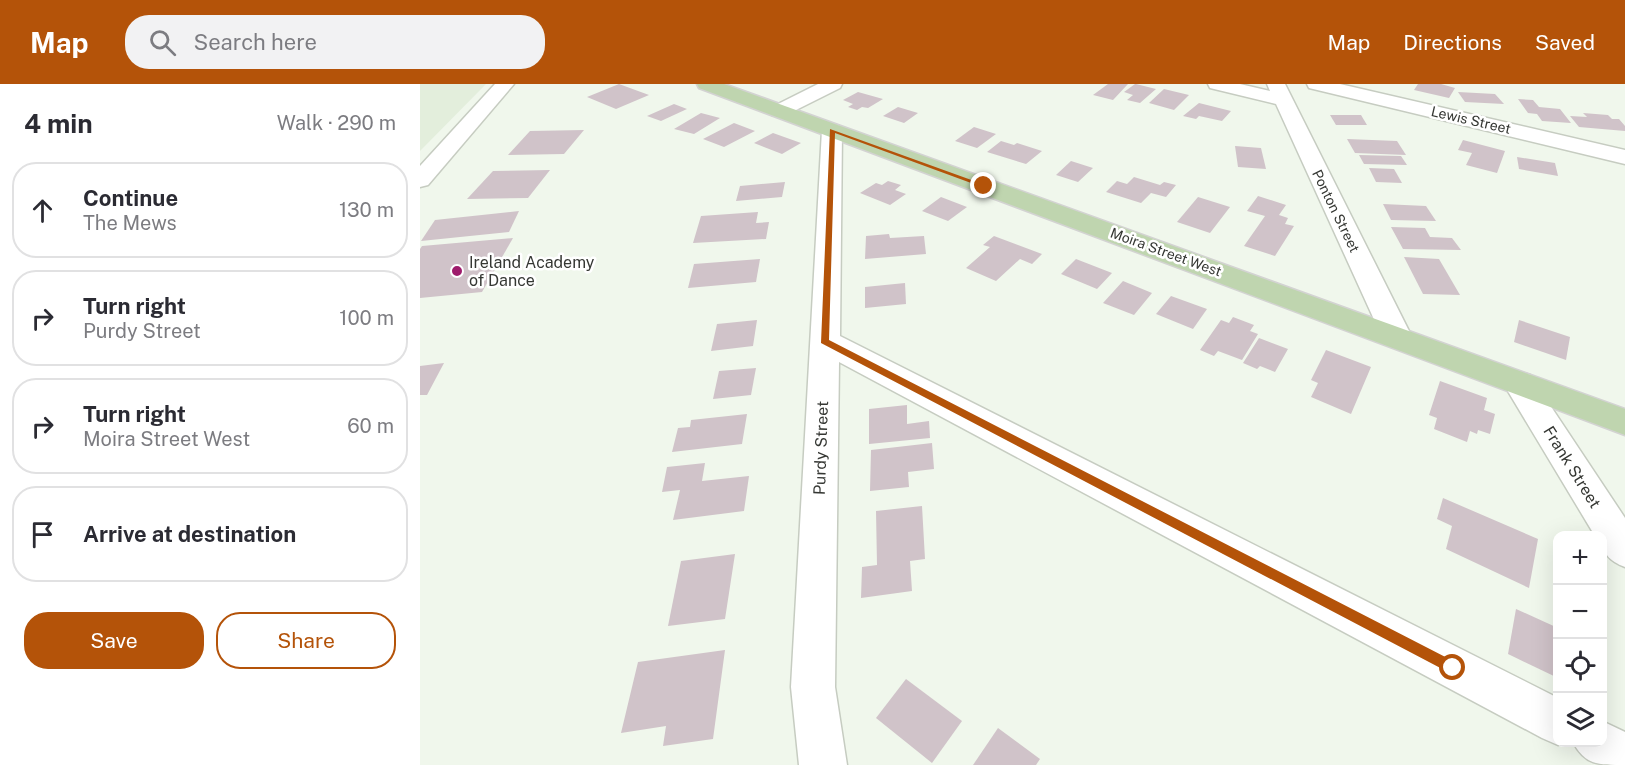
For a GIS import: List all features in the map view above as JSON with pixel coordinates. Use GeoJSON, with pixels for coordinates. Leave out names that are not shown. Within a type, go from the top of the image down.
{"type":"FeatureCollection","features":[{"type":"Feature","properties":{"kind":"main road","name":"Moira Street West"},"geometry":{"type":"LineString","coordinates":[[706,84],[1625,422]]}},
{"type":"Feature","properties":{"kind":"street"},"geometry":{"type":"LineString","coordinates":[[420,180],[505,84]]}},
{"type":"Feature","properties":{"kind":"street"},"geometry":{"type":"LineString","coordinates":[[779,111],[833,84]]}},
{"type":"Feature","properties":{"kind":"street"},"geometry":{"type":"LineString","coordinates":[[1217,84],[1279,92]]}},
{"type":"Feature","properties":{"kind":"street","name":"Lewis Street"},"geometry":{"type":"LineString","coordinates":[[1317,84],[1625,157]]}},
{"type":"Feature","properties":{"kind":"street","name":"Ponton Street"},"geometry":{"type":"LineString","coordinates":[[1279,92],[1397,337]]}},
{"type":"Feature","properties":{"kind":"street","name":"Purdy Street"},"geometry":{"type":"LineString","coordinates":[[823,765],[813,687],[832,130]]}},
{"type":"Feature","properties":{"kind":"street"},"geometry":{"type":"LineString","coordinates":[[824,341],[1553,720]]}},
{"type":"Feature","properties":{"kind":"street","name":"Frank Street"},"geometry":{"type":"LineString","coordinates":[[1519,383],[1625,550]]}},
{"type":"Feature","properties":{"kind":"street"},"geometry":{"type":"LineString","coordinates":[[1606,747],[1625,757]]}},
{"type":"Feature","properties":{"kind":"shaded area"},"geometry":{"type":"Polygon","coordinates":[[[420,84],[486,84],[420,151],[420,84]]]}},
{"type":"Feature","properties":{"kind":"building"},"geometry":{"type":"Polygon","coordinates":[[[619,84],[649,95],[616,109],[587,97],[619,84]]]}},
{"type":"Feature","properties":{"kind":"building"},"geometry":{"type":"Polygon","coordinates":[[[1108,84],[1128,84],[1113,100],[1093,95],[1108,84]]]}},
{"type":"Feature","properties":{"kind":"building"},"geometry":{"type":"Polygon","coordinates":[[[1135,84],[1156,89],[1140,103],[1127,100],[1133,95],[1124,92],[1135,84]]]}},
{"type":"Feature","properties":{"kind":"building"},"geometry":{"type":"Polygon","coordinates":[[[1418,84],[1441,84],[1455,88],[1449,98],[1414,90],[1418,84]]]}},
{"type":"Feature","properties":{"kind":"building"},"geometry":{"type":"Polygon","coordinates":[[[1164,89],[1189,95],[1174,110],[1149,103],[1164,89]]]}},
{"type":"Feature","properties":{"kind":"building"},"geometry":{"type":"Polygon","coordinates":[[[858,92],[883,99],[868,108],[862,107],[857,110],[848,107],[853,104],[843,100],[858,92]]]}},
{"type":"Feature","properties":{"kind":"building"},"geometry":{"type":"Polygon","coordinates":[[[1458,92],[1495,94],[1504,104],[1465,102],[1458,92]]]}},
{"type":"Feature","properties":{"kind":"building"},"geometry":{"type":"Polygon","coordinates":[[[1518,99],[1533,100],[1539,107],[1560,109],[1571,123],[1542,121],[1537,114],[1528,113],[1518,99]]]}},
{"type":"Feature","properties":{"kind":"building"},"geometry":{"type":"Polygon","coordinates":[[[1199,103],[1231,111],[1222,121],[1199,116],[1196,119],[1183,116],[1199,103]]]}},
{"type":"Feature","properties":{"kind":"building"},"geometry":{"type":"Polygon","coordinates":[[[674,104],[687,109],[661,121],[647,116],[674,104]]]}},
{"type":"Feature","properties":{"kind":"building"},"geometry":{"type":"Polygon","coordinates":[[[898,107],[918,113],[904,123],[883,116],[898,107]]]}},
{"type":"Feature","properties":{"kind":"building"},"geometry":{"type":"Polygon","coordinates":[[[701,113],[720,118],[694,134],[674,129],[701,113]]]}},
{"type":"Feature","properties":{"kind":"building"},"geometry":{"type":"Polygon","coordinates":[[[1583,113],[1608,115],[1612,119],[1619,119],[1625,126],[1625,131],[1579,127],[1570,116],[1587,117],[1583,113]]]}},
{"type":"Feature","properties":{"kind":"building"},"geometry":{"type":"Polygon","coordinates":[[[1330,115],[1361,115],[1367,125],[1336,125],[1330,115]]]}},
{"type":"Feature","properties":{"kind":"building"},"geometry":{"type":"Polygon","coordinates":[[[734,123],[755,131],[724,147],[703,139],[734,123]]]}},
{"type":"Feature","properties":{"kind":"building"},"geometry":{"type":"Polygon","coordinates":[[[974,127],[996,134],[977,148],[955,141],[974,127]]]}},
{"type":"Feature","properties":{"kind":"building"},"geometry":{"type":"Polygon","coordinates":[[[584,130],[564,154],[508,155],[530,131],[584,130]]]}},
{"type":"Feature","properties":{"kind":"building"},"geometry":{"type":"Polygon","coordinates":[[[773,133],[801,143],[782,154],[754,143],[773,133]]]}},
{"type":"Feature","properties":{"kind":"building"},"geometry":{"type":"Polygon","coordinates":[[[1347,139],[1397,141],[1406,155],[1355,153],[1347,139]]]}},
{"type":"Feature","properties":{"kind":"building"},"geometry":{"type":"Polygon","coordinates":[[[1463,140],[1505,151],[1497,173],[1466,165],[1472,153],[1458,150],[1463,140]]]}},
{"type":"Feature","properties":{"kind":"building"},"geometry":{"type":"Polygon","coordinates":[[[1001,141],[1014,145],[1017,143],[1042,151],[1026,164],[987,152],[1001,141]]]}},
{"type":"Feature","properties":{"kind":"building"},"geometry":{"type":"Polygon","coordinates":[[[1235,146],[1261,148],[1266,169],[1238,167],[1235,146]]]}},
{"type":"Feature","properties":{"kind":"building"},"geometry":{"type":"Polygon","coordinates":[[[1359,155],[1401,156],[1407,165],[1364,164],[1359,155]]]}},
{"type":"Feature","properties":{"kind":"building"},"geometry":{"type":"Polygon","coordinates":[[[1517,157],[1555,163],[1558,176],[1519,169],[1517,157]]]}},
{"type":"Feature","properties":{"kind":"building"},"geometry":{"type":"Polygon","coordinates":[[[1071,161],[1093,168],[1078,182],[1056,175],[1071,161]]]}},
{"type":"Feature","properties":{"kind":"building"},"geometry":{"type":"Polygon","coordinates":[[[1369,168],[1394,169],[1402,183],[1376,182],[1369,168]]]}},
{"type":"Feature","properties":{"kind":"building"},"geometry":{"type":"Polygon","coordinates":[[[550,170],[528,198],[467,199],[493,171],[550,170]]]}},
{"type":"Feature","properties":{"kind":"building"},"geometry":{"type":"Polygon","coordinates":[[[1134,177],[1160,185],[1164,182],[1176,185],[1166,197],[1151,193],[1141,203],[1106,192],[1117,181],[1127,184],[1134,177]]]}},
{"type":"Feature","properties":{"kind":"building"},"geometry":{"type":"Polygon","coordinates":[[[888,181],[901,185],[895,190],[906,194],[890,205],[860,193],[876,183],[882,185],[888,181]]]}},
{"type":"Feature","properties":{"kind":"building"},"geometry":{"type":"Polygon","coordinates":[[[785,182],[782,197],[736,201],[740,186],[785,182]]]}},
{"type":"Feature","properties":{"kind":"building"},"geometry":{"type":"Polygon","coordinates":[[[1258,196],[1286,205],[1279,215],[1288,218],[1285,224],[1294,226],[1275,256],[1244,246],[1265,216],[1247,211],[1258,196]]]}},
{"type":"Feature","properties":{"kind":"building"},"geometry":{"type":"Polygon","coordinates":[[[941,197],[967,207],[948,221],[922,211],[941,197]]]}},
{"type":"Feature","properties":{"kind":"building"},"geometry":{"type":"Polygon","coordinates":[[[1198,197],[1230,207],[1210,233],[1177,222],[1198,197]]]}},
{"type":"Feature","properties":{"kind":"building"},"geometry":{"type":"Polygon","coordinates":[[[1383,204],[1426,206],[1436,221],[1391,220],[1383,204]]]}},
{"type":"Feature","properties":{"kind":"building"},"geometry":{"type":"Polygon","coordinates":[[[519,211],[509,232],[421,241],[435,220],[519,211]]]}},
{"type":"Feature","properties":{"kind":"building"},"geometry":{"type":"Polygon","coordinates":[[[758,212],[756,223],[769,222],[766,239],[693,243],[701,216],[758,212]]]}},
{"type":"Feature","properties":{"kind":"building"},"geometry":{"type":"Polygon","coordinates":[[[1391,227],[1425,228],[1430,237],[1452,238],[1461,250],[1403,249],[1391,227]]]}},
{"type":"Feature","properties":{"kind":"building"},"geometry":{"type":"Polygon","coordinates":[[[889,234],[890,238],[924,236],[926,254],[865,259],[866,236],[889,234]]]}},
{"type":"Feature","properties":{"kind":"building"},"geometry":{"type":"Polygon","coordinates":[[[994,236],[1042,254],[1032,264],[1020,259],[996,281],[966,268],[990,247],[983,245],[994,236]]]}},
{"type":"Feature","properties":{"kind":"building","name":"Ireland Academy of Dance"},"geometry":{"type":"Polygon","coordinates":[[[513,238],[482,292],[420,298],[420,249],[422,246],[513,238]]]}},
{"type":"Feature","properties":{"kind":"building"},"geometry":{"type":"Polygon","coordinates":[[[1404,257],[1439,259],[1460,295],[1423,294],[1404,257]]]}},
{"type":"Feature","properties":{"kind":"building"},"geometry":{"type":"Polygon","coordinates":[[[760,259],[756,282],[688,288],[694,264],[760,259]]]}},
{"type":"Feature","properties":{"kind":"building"},"geometry":{"type":"Polygon","coordinates":[[[1076,259],[1112,273],[1097,289],[1061,274],[1076,259]]]}},
{"type":"Feature","properties":{"kind":"building"},"geometry":{"type":"Polygon","coordinates":[[[1123,281],[1152,293],[1134,315],[1103,303],[1123,281]]]}},
{"type":"Feature","properties":{"kind":"building"},"geometry":{"type":"Polygon","coordinates":[[[905,283],[906,304],[865,308],[865,287],[905,283]]]}},
{"type":"Feature","properties":{"kind":"building"},"geometry":{"type":"Polygon","coordinates":[[[1171,296],[1207,309],[1193,329],[1156,314],[1171,296]]]}},
{"type":"Feature","properties":{"kind":"building"},"geometry":{"type":"Polygon","coordinates":[[[1233,317],[1254,325],[1250,331],[1258,334],[1242,360],[1218,351],[1214,356],[1200,350],[1221,320],[1229,323],[1233,317]]]}},
{"type":"Feature","properties":{"kind":"building"},"geometry":{"type":"Polygon","coordinates":[[[757,320],[753,346],[711,351],[717,324],[757,320]]]}},
{"type":"Feature","properties":{"kind":"building"},"geometry":{"type":"Polygon","coordinates":[[[1519,320],[1570,337],[1566,360],[1514,342],[1519,320]]]}},
{"type":"Feature","properties":{"kind":"building"},"geometry":{"type":"Polygon","coordinates":[[[1259,338],[1288,349],[1275,372],[1260,366],[1257,369],[1243,363],[1259,338]]]}},
{"type":"Feature","properties":{"kind":"building"},"geometry":{"type":"Polygon","coordinates":[[[1326,350],[1371,367],[1351,414],[1311,397],[1318,383],[1311,380],[1326,350]]]}},
{"type":"Feature","properties":{"kind":"building"},"geometry":{"type":"Polygon","coordinates":[[[444,363],[427,395],[420,395],[420,366],[444,363]]]}},
{"type":"Feature","properties":{"kind":"building"},"geometry":{"type":"Polygon","coordinates":[[[756,368],[751,395],[713,399],[719,371],[756,368]]]}},
{"type":"Feature","properties":{"kind":"building"},"geometry":{"type":"Polygon","coordinates":[[[1440,381],[1487,398],[1484,410],[1495,414],[1490,434],[1478,430],[1477,434],[1470,431],[1467,442],[1434,429],[1437,418],[1429,415],[1440,381]]]}},
{"type":"Feature","properties":{"kind":"building"},"geometry":{"type":"Polygon","coordinates":[[[907,405],[907,424],[929,421],[930,438],[869,444],[869,409],[907,405]]]}},
{"type":"Feature","properties":{"kind":"building"},"geometry":{"type":"Polygon","coordinates":[[[747,414],[742,444],[672,452],[678,428],[690,427],[691,420],[747,414]]]}},
{"type":"Feature","properties":{"kind":"building"},"geometry":{"type":"Polygon","coordinates":[[[932,443],[934,469],[908,472],[909,487],[870,491],[871,450],[932,443]]]}},
{"type":"Feature","properties":{"kind":"building"},"geometry":{"type":"Polygon","coordinates":[[[705,463],[702,481],[749,476],[744,511],[673,520],[680,490],[662,492],[667,467],[705,463]]]}},
{"type":"Feature","properties":{"kind":"building"},"geometry":{"type":"Polygon","coordinates":[[[1443,498],[1538,539],[1529,588],[1446,549],[1452,526],[1437,519],[1443,498]]]}},
{"type":"Feature","properties":{"kind":"building"},"geometry":{"type":"Polygon","coordinates":[[[922,506],[925,559],[910,561],[912,591],[861,598],[862,567],[877,565],[876,511],[922,506]]]}},
{"type":"Feature","properties":{"kind":"building"},"geometry":{"type":"Polygon","coordinates":[[[735,554],[725,619],[668,626],[681,561],[735,554]]]}},
{"type":"Feature","properties":{"kind":"building"},"geometry":{"type":"Polygon","coordinates":[[[1516,609],[1553,626],[1553,676],[1508,654],[1516,609]]]}},
{"type":"Feature","properties":{"kind":"building"},"geometry":{"type":"Polygon","coordinates":[[[725,650],[713,739],[663,746],[666,726],[621,733],[638,662],[725,650]]]}},
{"type":"Feature","properties":{"kind":"building"},"geometry":{"type":"Polygon","coordinates":[[[906,679],[962,721],[932,763],[876,718],[906,679]]]}},
{"type":"Feature","properties":{"kind":"building"},"geometry":{"type":"Polygon","coordinates":[[[998,728],[1040,759],[1036,765],[973,765],[998,728]]]}},
{"type":"Feature","properties":{"kind":"place","name":"Ireland Academy of Dance"},"geometry":{"type":"Point","coordinates":[457,271]}},
{"type":"Feature","properties":{"kind":"route"},"geometry":{"type":"LineString","coordinates":[[984,186],[832,130],[824,341],[1453,668]]}}]}
